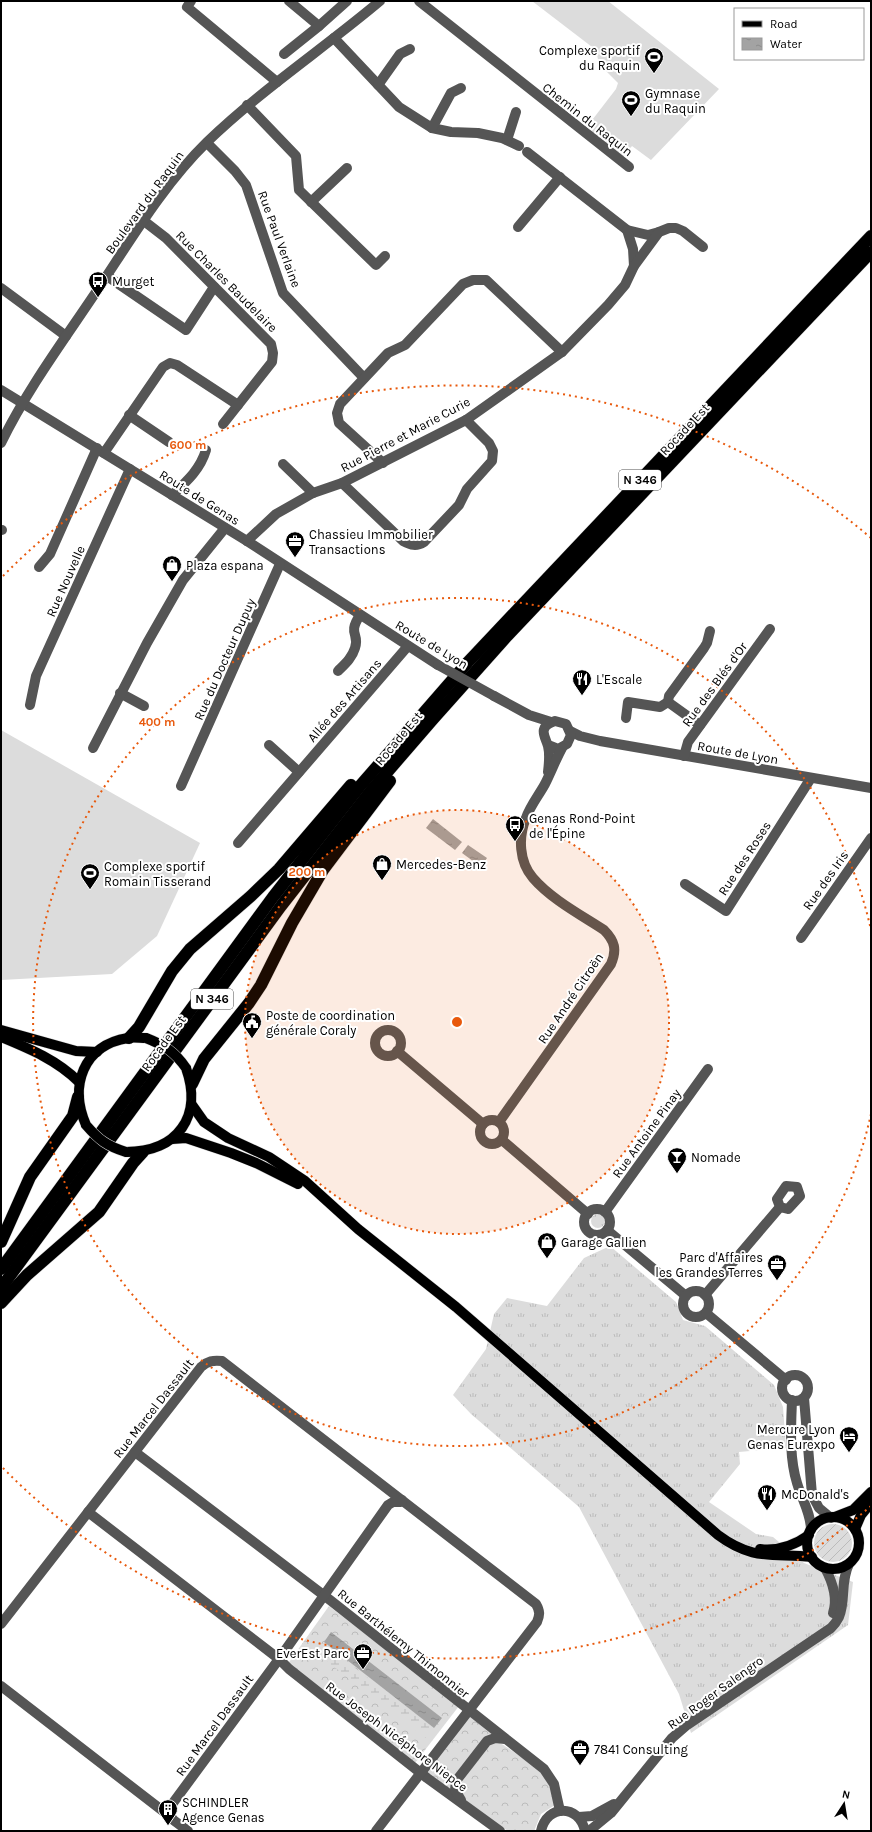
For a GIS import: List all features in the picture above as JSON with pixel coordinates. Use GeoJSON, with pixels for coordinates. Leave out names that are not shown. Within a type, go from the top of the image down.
{"type":"FeatureCollection","features":[{"type":"Feature","properties":{"kind":"highway","name":"Rocade Est"},"geometry":{"type":"LineString","coordinates":[[1,1269],[273,897],[360,786],[473,656],[871,236]]}},
{"type":"Feature","properties":{"kind":"highway","name":"Rocade Est"},"geometry":{"type":"LineString","coordinates":[[1,1288],[281,906],[370,792],[433,719],[518,626],[871,252]]}},
{"type":"Feature","properties":{"kind":"highway"},"geometry":{"type":"LineString","coordinates":[[192,1084],[204,1059],[253,997],[323,870],[395,773],[430,730],[433,719]]}},
{"type":"Feature","properties":{"kind":"highway"},"geometry":{"type":"LineString","coordinates":[[129,1038],[139,1027],[172,971],[190,949],[251,896],[279,869],[403,726],[412,725]]}},
{"type":"Feature","properties":{"kind":"highway"},"geometry":{"type":"LineString","coordinates":[[1,1242],[30,1177],[73,1116],[78,1097]]}},
{"type":"Feature","properties":{"kind":"highway"},"geometry":{"type":"LineString","coordinates":[[1,1303],[27,1275],[99,1212],[133,1163],[143,1152]]}},
{"type":"Feature","properties":{"kind":"main road"},"geometry":{"type":"LineString","coordinates":[[1,1030],[76,1051],[97,1052]]}},
{"type":"Feature","properties":{"kind":"main road"},"geometry":{"type":"LineString","coordinates":[[1,1037],[47,1057],[66,1069],[79,1082]]}},
{"type":"Feature","properties":{"kind":"main road"},"geometry":{"type":"LineString","coordinates":[[129,1038],[146,1038],[176,1054],[186,1068],[192,1084],[192,1105],[185,1124],[172,1139],[158,1148],[143,1152],[126,1152],[110,1147],[101,1140],[86,1124],[80,1111],[78,1097],[79,1082],[86,1066],[97,1052],[112,1042],[129,1038]]}},
{"type":"Feature","properties":{"kind":"main road"},"geometry":{"type":"LineString","coordinates":[[192,1105],[204,1122],[228,1138],[269,1157],[305,1181],[358,1229],[456,1307],[708,1525],[718,1536],[732,1546],[752,1554],[812,1558]]}},
{"type":"Feature","properties":{"kind":"main road"},"geometry":{"type":"LineString","coordinates":[[172,1139],[186,1138],[256,1163],[290,1179],[326,1201]]}},
{"type":"Feature","properties":{"kind":"main road"},"geometry":{"type":"LineString","coordinates":[[708,1525],[740,1544],[763,1550],[787,1547],[797,1544],[810,1533],[820,1521],[833,1518],[853,1510],[871,1492]]}},
{"type":"Feature","properties":{"kind":"main road"},"geometry":{"type":"LineString","coordinates":[[855,1529],[861,1515],[871,1503]]}},
{"type":"Feature","properties":{"kind":"main road"},"geometry":{"type":"LineString","coordinates":[[810,1533],[808,1549],[812,1558],[818,1564],[825,1568],[833,1569],[842,1568],[849,1564],[858,1551],[859,1544],[855,1529],[843,1519],[833,1518]]}},
{"type":"Feature","properties":{"kind":"street"},"geometry":{"type":"LineString","coordinates":[[191,1],[186,7],[277,82]]}},
{"type":"Feature","properties":{"kind":"street"},"geometry":{"type":"LineString","coordinates":[[288,1],[320,26]]}},
{"type":"Feature","properties":{"kind":"street"},"geometry":{"type":"LineString","coordinates":[[284,54],[320,26],[347,1]]}},
{"type":"Feature","properties":{"kind":"street","name":"Chemin du Raquin"},"geometry":{"type":"LineString","coordinates":[[418,1],[629,167]]}},
{"type":"Feature","properties":{"kind":"street","name":"Boulevard du Raquin"},"geometry":{"type":"LineString","coordinates":[[1,443],[22,403],[144,221],[165,191],[206,143],[247,105],[379,2]]}},
{"type":"Feature","properties":{"kind":"street"},"geometry":{"type":"LineString","coordinates":[[334,38],[399,107],[432,128],[451,132],[478,133],[507,140],[519,146]]}},
{"type":"Feature","properties":{"kind":"street"},"geometry":{"type":"LineString","coordinates":[[378,85],[400,54],[410,48]]}},
{"type":"Feature","properties":{"kind":"street"},"geometry":{"type":"LineString","coordinates":[[432,128],[451,94],[461,88]]}},
{"type":"Feature","properties":{"kind":"street"},"geometry":{"type":"LineString","coordinates":[[247,105],[296,156],[299,190],[376,265],[385,256]]}},
{"type":"Feature","properties":{"kind":"street"},"geometry":{"type":"LineString","coordinates":[[507,140],[516,112]]}},
{"type":"Feature","properties":{"kind":"street","name":"Rue Paul Verlaine"},"geometry":{"type":"LineString","coordinates":[[206,143],[236,171],[246,185],[283,293],[364,378]]}},
{"type":"Feature","properties":{"kind":"street"},"geometry":{"type":"LineString","coordinates":[[527,152],[627,230],[638,234],[648,234],[660,232],[669,228],[676,228],[684,231],[703,247]]}},
{"type":"Feature","properties":{"kind":"street"},"geometry":{"type":"LineString","coordinates":[[311,202],[347,168]]}},
{"type":"Feature","properties":{"kind":"street"},"geometry":{"type":"LineString","coordinates":[[518,227],[560,177]]}},
{"type":"Feature","properties":{"kind":"street","name":"Rue Charles Baudelaire"},"geometry":{"type":"LineString","coordinates":[[144,221],[166,238],[271,344],[274,353],[272,362],[268,369],[222,424]]}},
{"type":"Feature","properties":{"kind":"street"},"geometry":{"type":"LineString","coordinates":[[627,230],[633,249],[634,266]]}},
{"type":"Feature","properties":{"kind":"street","name":"Rue Pierre et Marie Curie"},"geometry":{"type":"LineString","coordinates":[[247,541],[276,514],[313,493],[342,483],[466,420],[562,352],[625,285],[634,266],[660,232]]}},
{"type":"Feature","properties":{"kind":"street"},"geometry":{"type":"LineString","coordinates":[[107,276],[186,330],[214,287]]}},
{"type":"Feature","properties":{"kind":"street"},"geometry":{"type":"LineString","coordinates":[[383,463],[339,423],[337,413],[340,404],[388,353],[405,345],[463,284],[473,280],[486,280],[562,352]]}},
{"type":"Feature","properties":{"kind":"street"},"geometry":{"type":"LineString","coordinates":[[1,288],[66,336]]}},
{"type":"Feature","properties":{"kind":"street"},"geometry":{"type":"LineString","coordinates":[[39,567],[50,554],[100,451],[129,415],[163,367],[170,363],[177,365],[238,405]]}},
{"type":"Feature","properties":{"kind":"street","name":"Route de Genas"},"geometry":{"type":"LineString","coordinates":[[1,390],[247,541],[280,564],[384,630]]}},
{"type":"Feature","properties":{"kind":"street"},"geometry":{"type":"LineString","coordinates":[[129,415],[169,442]]}},
{"type":"Feature","properties":{"kind":"street"},"geometry":{"type":"LineString","coordinates":[[342,483],[403,541],[412,546],[424,542],[459,505],[467,489],[492,461],[493,451],[489,443],[466,420]]}},
{"type":"Feature","properties":{"kind":"street"},"geometry":{"type":"LineString","coordinates":[[172,495],[193,475],[203,460],[206,450]]}},
{"type":"Feature","properties":{"kind":"street"},"geometry":{"type":"LineString","coordinates":[[283,464],[313,493]]}},
{"type":"Feature","properties":{"kind":"street","name":"Rue Nouvelle"},"geometry":{"type":"LineString","coordinates":[[30,705],[36,676],[130,469]]}},
{"type":"Feature","properties":{"kind":"street"},"geometry":{"type":"LineString","coordinates":[[93,748],[120,693],[183,580],[225,528]]}},
{"type":"Feature","properties":{"kind":"street","name":"Rue du Docteur Dupuy"},"geometry":{"type":"LineString","coordinates":[[181,786],[280,564]]}},
{"type":"Feature","properties":{"kind":"street"},"geometry":{"type":"LineString","coordinates":[[338,671],[349,661],[355,648],[353,625],[360,615]]}},
{"type":"Feature","properties":{"kind":"street","name":"Rue des Blés d'Or"},"geometry":{"type":"LineString","coordinates":[[684,756],[690,739],[770,629]]}},
{"type":"Feature","properties":{"kind":"street","name":"Route de Lyon"},"geometry":{"type":"LineString","coordinates":[[384,630],[438,665],[494,696],[529,715],[551,722]]}},
{"type":"Feature","properties":{"kind":"street"},"geometry":{"type":"LineString","coordinates":[[626,718],[628,702],[660,707],[668,702],[669,696],[707,643],[710,631]]}},
{"type":"Feature","properties":{"kind":"street","name":"Allée des Artisans"},"geometry":{"type":"LineString","coordinates":[[238,842],[408,646]]}},
{"type":"Feature","properties":{"kind":"street"},"geometry":{"type":"LineString","coordinates":[[120,693],[144,706]]}},
{"type":"Feature","properties":{"kind":"street"},"geometry":{"type":"LineString","coordinates":[[668,702],[700,725]]}},
{"type":"Feature","properties":{"kind":"street","name":"Route de Lyon"},"geometry":{"type":"LineString","coordinates":[[529,715],[543,735]]}},
{"type":"Feature","properties":{"kind":"street"},"geometry":{"type":"LineString","coordinates":[[551,722],[563,722],[570,731],[570,738],[565,746],[555,749],[548,745],[543,735],[544,729],[551,722]]}},
{"type":"Feature","properties":{"kind":"street","name":"Route de Lyon"},"geometry":{"type":"LineString","coordinates":[[570,731],[580,736],[600,741],[871,788]]}},
{"type":"Feature","properties":{"kind":"street"},"geometry":{"type":"LineString","coordinates":[[661,752],[667,747],[675,748],[690,739],[692,746],[702,759]]}},
{"type":"Feature","properties":{"kind":"street","name":"Route de Lyon"},"geometry":{"type":"LineString","coordinates":[[565,746],[600,741]]}},
{"type":"Feature","properties":{"kind":"street"},"geometry":{"type":"LineString","coordinates":[[269,745],[299,772]]}},
{"type":"Feature","properties":{"kind":"street","name":"Rue André Citroën"},"geometry":{"type":"LineString","coordinates":[[548,745],[548,778]]}},
{"type":"Feature","properties":{"kind":"street","name":"Rue André Citroën"},"geometry":{"type":"LineString","coordinates":[[499,1122],[610,964],[614,956],[615,948],[612,939],[604,930],[544,889],[532,877],[525,866],[520,843],[526,817],[565,746]]}},
{"type":"Feature","properties":{"kind":"street","name":"Rue des Roses"},"geometry":{"type":"LineString","coordinates":[[685,884],[726,911],[811,778]]}},
{"type":"Feature","properties":{"kind":"street","name":"Rue des Iris"},"geometry":{"type":"LineString","coordinates":[[801,938],[871,838]]}},
{"type":"Feature","properties":{"kind":"street"},"geometry":{"type":"LineString","coordinates":[[397,1051],[483,1124]]}},
{"type":"Feature","properties":{"kind":"street","name":"Rue Antoine Pinay"},"geometry":{"type":"LineString","coordinates":[[605,1212],[708,1069]]}},
{"type":"Feature","properties":{"kind":"street"},"geometry":{"type":"LineString","coordinates":[[492,1120],[499,1122],[504,1129],[502,1140],[492,1145],[483,1142],[479,1133],[483,1124],[492,1120]]}},
{"type":"Feature","properties":{"kind":"street"},"geometry":{"type":"LineString","coordinates":[[502,1140],[588,1214]]}},
{"type":"Feature","properties":{"kind":"street"},"geometry":{"type":"LineString","coordinates":[[705,1296],[780,1207]]}},
{"type":"Feature","properties":{"kind":"street"},"geometry":{"type":"LineString","coordinates":[[595,1209],[605,1212],[610,1220],[607,1230],[598,1234],[591,1232],[585,1224],[588,1214],[595,1209]]}},
{"type":"Feature","properties":{"kind":"street"},"geometry":{"type":"LineString","coordinates":[[607,1230],[686,1296]]}},
{"type":"Feature","properties":{"kind":"street"},"geometry":{"type":"LineString","coordinates":[[698,1292],[705,1296],[709,1303],[706,1313],[697,1317],[689,1315],[686,1312],[684,1304],[686,1296],[698,1292]]}},
{"type":"Feature","properties":{"kind":"street"},"geometry":{"type":"LineString","coordinates":[[706,1313],[786,1380]]}},
{"type":"Feature","properties":{"kind":"street","name":"Rue Marcel Dassault"},"geometry":{"type":"LineString","coordinates":[[1,1624],[201,1367],[207,1362],[214,1360],[222,1361],[536,1604],[539,1609],[540,1615],[537,1622],[376,1831]]}},
{"type":"Feature","properties":{"kind":"street"},"geometry":{"type":"LineString","coordinates":[[804,1398],[796,1401],[785,1396],[783,1392],[786,1380],[793,1376],[797,1376],[804,1379],[808,1387],[808,1391],[804,1398],[812,1495],[819,1508],[833,1518]]}},
{"type":"Feature","properties":{"kind":"street"},"geometry":{"type":"LineString","coordinates":[[792,1400],[792,1460],[797,1484],[809,1514],[810,1533]]}},
{"type":"Feature","properties":{"kind":"street"},"geometry":{"type":"LineString","coordinates":[[792,1424],[806,1422]]}},
{"type":"Feature","properties":{"kind":"street","name":"Rue Barthélemy Thimonnier"},"geometry":{"type":"LineString","coordinates":[[135,1452],[324,1595],[468,1710]]}},
{"type":"Feature","properties":{"kind":"street"},"geometry":{"type":"LineString","coordinates":[[792,1460],[809,1459]]}},
{"type":"Feature","properties":{"kind":"street","name":"Rue Marcel Dassault"},"geometry":{"type":"LineString","coordinates":[[172,1819],[168,1813],[170,1807],[279,1659],[388,1505],[393,1502],[401,1502],[402,1500]]}},
{"type":"Feature","properties":{"kind":"street","name":"Rue Joseph Nicéphore Niepce"},"geometry":{"type":"LineString","coordinates":[[88,1512],[279,1659],[312,1687],[500,1831]]}},
{"type":"Feature","properties":{"kind":"street","name":"Rue Roger Salengro"},"geometry":{"type":"LineString","coordinates":[[589,1831],[611,1813],[619,1801],[672,1738],[687,1725],[832,1628],[839,1616],[843,1580],[849,1564]]}},
{"type":"Feature","properties":{"kind":"street","name":"Rue Roger Salengro"},"geometry":{"type":"LineString","coordinates":[[821,1635],[830,1622],[835,1609],[832,1580],[825,1568]]}},
{"type":"Feature","properties":{"kind":"street"},"geometry":{"type":"LineString","coordinates":[[1,1686],[188,1831]]}},
{"type":"Feature","properties":{"kind":"street"},"geometry":{"type":"LineString","coordinates":[[468,1710],[544,1769],[554,1784],[560,1811]]}},
{"type":"Feature","properties":{"kind":"street"},"geometry":{"type":"LineString","coordinates":[[463,1803],[455,1790],[456,1781],[487,1741],[494,1738],[505,1738]]}},
{"type":"Feature","properties":{"kind":"street","name":"Rue Roger Salengro"},"geometry":{"type":"LineString","coordinates":[[579,1817],[592,1816],[619,1801]]}},
{"type":"Feature","properties":{"kind":"street"},"geometry":{"type":"LineString","coordinates":[[541,1831],[546,1819],[551,1814],[560,1811],[570,1812],[579,1817],[586,1831]]}},
{"type":"Feature","properties":{"kind":"green space","name":"Complexe sportif du Raquin"},"geometry":{"type":"Polygon","coordinates":[[[532,1],[608,1],[719,89],[651,160],[632,146],[623,157],[586,128],[616,89],[618,83],[599,64],[596,50],[532,1]]]}},
{"type":"Feature","properties":{"kind":"green space","name":"Complexe sportif Romain Tisserand"},"geometry":{"type":"Polygon","coordinates":[[[1,730],[200,843],[157,936],[112,974],[1,980],[1,730]]]}},
{"type":"Feature","properties":{"kind":"green space"},"geometry":{"type":"Polygon","coordinates":[[[595,1214],[601,1214],[605,1218],[605,1224],[601,1228],[595,1228],[591,1224],[591,1218],[595,1214]]]}},
{"type":"Feature","properties":{"kind":"green space"},"geometry":{"type":"Polygon","coordinates":[[[610,1246],[676,1302],[683,1320],[705,1326],[774,1385],[783,1407],[786,1448],[739,1452],[740,1464],[709,1502],[756,1534],[773,1537],[804,1563],[853,1582],[848,1625],[691,1733],[679,1694],[579,1507],[471,1414],[453,1395],[486,1349],[494,1314],[507,1298],[547,1306],[584,1258],[610,1246]]]}},
{"type":"Feature","properties":{"kind":"green space"},"geometry":{"type":"Polygon","coordinates":[[[829,1524],[837,1524],[849,1533],[852,1543],[849,1553],[843,1559],[837,1562],[829,1562],[817,1553],[814,1547],[814,1539],[823,1527],[829,1524]]]}},
{"type":"Feature","properties":{"kind":"green space"},"geometry":{"type":"Polygon","coordinates":[[[329,1606],[459,1706],[415,1763],[287,1665],[329,1606]]]}},
{"type":"Feature","properties":{"kind":"green space"},"geometry":{"type":"Polygon","coordinates":[[[323,1643],[433,1729],[426,1738],[316,1653],[323,1643]]]}},
{"type":"Feature","properties":{"kind":"green space"},"geometry":{"type":"Polygon","coordinates":[[[469,1714],[495,1734],[450,1792],[425,1772],[469,1714]]]}},
{"type":"Feature","properties":{"kind":"green space"},"geometry":{"type":"Polygon","coordinates":[[[498,1742],[542,1773],[550,1783],[555,1805],[541,1814],[534,1831],[508,1831],[464,1799],[459,1786],[490,1743],[498,1742]]]}},
{"type":"Feature","properties":{"kind":"water"},"geometry":{"type":"Polygon","coordinates":[[[433,819],[462,842],[455,850],[426,828],[433,819]]]}},
{"type":"Feature","properties":{"kind":"water"},"geometry":{"type":"Polygon","coordinates":[[[468,845],[487,858],[481,867],[462,853],[468,845]]]}},
{"type":"Feature","properties":{"kind":"water"},"geometry":{"type":"Polygon","coordinates":[[[331,1632],[442,1718],[434,1728],[324,1642],[331,1632]]]}},
{"type":"Feature","properties":{"kind":"place","name":"Complexe sportif du Raquin"},"geometry":{"type":"Point","coordinates":[654,74]}},
{"type":"Feature","properties":{"kind":"place","name":"Gymnase du Raquin"},"geometry":{"type":"Point","coordinates":[631,117]}},
{"type":"Feature","properties":{"kind":"place","name":"Murget"},"geometry":{"type":"Point","coordinates":[98,298]}},
{"type":"Feature","properties":{"kind":"place","name":"Chassieu Immobilier Transactions"},"geometry":{"type":"Point","coordinates":[295,558]}},
{"type":"Feature","properties":{"kind":"place","name":"Plaza espana"},"geometry":{"type":"Point","coordinates":[172,582]}},
{"type":"Feature","properties":{"kind":"place","name":"L'Escale"},"geometry":{"type":"Point","coordinates":[582,696]}},
{"type":"Feature","properties":{"kind":"place","name":"Genas Rond-Point de l'Épine"},"geometry":{"type":"Point","coordinates":[515,842]}},
{"type":"Feature","properties":{"kind":"place","name":"Mercedes-Benz"},"geometry":{"type":"Point","coordinates":[382,881]}},
{"type":"Feature","properties":{"kind":"place","name":"Complexe sportif Romain Tisserand"},"geometry":{"type":"Point","coordinates":[90,890]}},
{"type":"Feature","properties":{"kind":"place","name":"Poste de coordination générale Coraly"},"geometry":{"type":"Point","coordinates":[252,1039]}},
{"type":"Feature","properties":{"kind":"place","name":"Nomade"},"geometry":{"type":"Point","coordinates":[677,1174]}},
{"type":"Feature","properties":{"kind":"place","name":"Garage Gallien"},"geometry":{"type":"Point","coordinates":[547,1259]}},
{"type":"Feature","properties":{"kind":"place","name":"Parc d'Affaires les Grandes Terres"},"geometry":{"type":"Point","coordinates":[777,1281]}},
{"type":"Feature","properties":{"kind":"place","name":"Mercure Lyon Genas Eurexpo"},"geometry":{"type":"Point","coordinates":[849,1453]}},
{"type":"Feature","properties":{"kind":"place","name":"McDonald's"},"geometry":{"type":"Point","coordinates":[767,1511]}},
{"type":"Feature","properties":{"kind":"place","name":"EverEst Parc"},"geometry":{"type":"Point","coordinates":[363,1670]}},
{"type":"Feature","properties":{"kind":"place","name":"7841 Consulting"},"geometry":{"type":"Point","coordinates":[580,1766]}},
{"type":"Feature","properties":{"kind":"place","name":"SCHINDLER Agence Genas"},"geometry":{"type":"Point","coordinates":[168,1826]}}]}
